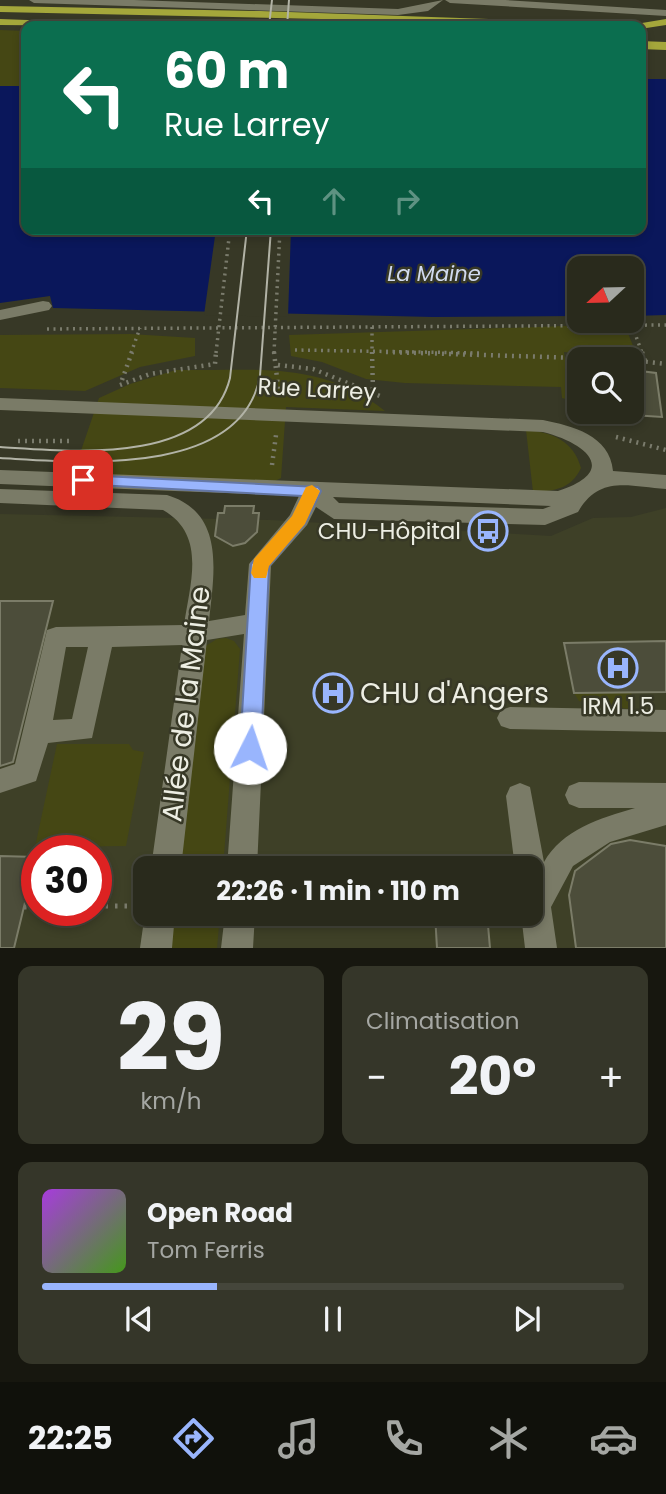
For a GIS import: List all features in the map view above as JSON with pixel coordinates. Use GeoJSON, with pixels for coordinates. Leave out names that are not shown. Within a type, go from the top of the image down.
{"type":"FeatureCollection","features":[{"type":"Feature","properties":{"kind":"highway"},"geometry":{"type":"LineString","coordinates":[[0,12],[38,4],[437,21]]}},
{"type":"Feature","properties":{"kind":"highway"},"geometry":{"type":"LineString","coordinates":[[0,12],[221,21]]}},
{"type":"Feature","properties":{"kind":"highway"},"geometry":{"type":"LineString","coordinates":[[646,25],[666,22]]}},
{"type":"Feature","properties":{"kind":"highway"},"geometry":{"type":"LineString","coordinates":[[0,23],[21,24]]}},
{"type":"Feature","properties":{"kind":"highway"},"geometry":{"type":"LineString","coordinates":[[646,37],[666,38]]}},
{"type":"Feature","properties":{"kind":"highway"},"geometry":{"type":"LineString","coordinates":[[646,45],[666,46]]}},
{"type":"Feature","properties":{"kind":"street"},"geometry":{"type":"LineString","coordinates":[[16,0],[38,4],[315,5],[412,12],[432,6],[438,0]]}},
{"type":"Feature","properties":{"kind":"street"},"geometry":{"type":"LineString","coordinates":[[450,0],[666,13]]}},
{"type":"Feature","properties":{"kind":"street"},"geometry":{"type":"LineString","coordinates":[[0,315],[43,306]]}},
{"type":"Feature","properties":{"kind":"street","name":"Rue Larrey"},"geometry":{"type":"LineString","coordinates":[[0,404],[555,428],[586,440],[597,451],[603,462],[602,477]]}},
{"type":"Feature","properties":{"kind":"street"},"geometry":{"type":"LineString","coordinates":[[0,477],[313,491],[334,511],[545,517],[570,507],[576,495],[594,487],[602,477],[666,482]]}},
{"type":"Feature","properties":{"kind":"street"},"geometry":{"type":"LineString","coordinates":[[243,856],[259,622],[260,564],[299,519],[313,491]]}},
{"type":"Feature","properties":{"kind":"street","name":"Allée de la Maine"},"geometry":{"type":"LineString","coordinates":[[0,496],[167,503],[191,515],[201,540],[204,564],[167,856]]}},
{"type":"Feature","properties":{"kind":"street"},"geometry":{"type":"LineString","coordinates":[[0,781],[26,772],[38,732],[56,637],[170,637],[259,622]]}},
{"type":"Feature","properties":{"kind":"street"},"geometry":{"type":"LineString","coordinates":[[38,732],[83,730],[102,637]]}},
{"type":"Feature","properties":{"kind":"street"},"geometry":{"type":"LineString","coordinates":[[510,718],[666,721]]}},
{"type":"Feature","properties":{"kind":"street"},"geometry":{"type":"LineString","coordinates":[[579,795],[666,796]]}},
{"type":"Feature","properties":{"kind":"street"},"geometry":{"type":"LineString","coordinates":[[520,796],[529,856]]}},
{"type":"Feature","properties":{"kind":"street"},"geometry":{"type":"LineString","coordinates":[[543,892],[563,856],[602,831],[666,812]]}},
{"type":"Feature","properties":{"kind":"street"},"geometry":{"type":"LineString","coordinates":[[156,948],[159,926]]}},
{"type":"Feature","properties":{"kind":"street"},"geometry":{"type":"LineString","coordinates":[[237,948],[239,926]]}},
{"type":"Feature","properties":{"kind":"street"},"geometry":{"type":"LineString","coordinates":[[538,926],[541,948]]}},
{"type":"Feature","properties":{"kind":"path"},"geometry":{"type":"LineString","coordinates":[[115,387],[150,374],[215,364],[229,235]]}},
{"type":"Feature","properties":{"kind":"path"},"geometry":{"type":"LineString","coordinates":[[270,488],[278,414],[278,365],[274,358],[280,235]]}},
{"type":"Feature","properties":{"kind":"path"},"geometry":{"type":"LineString","coordinates":[[644,325],[666,325]]}},
{"type":"Feature","properties":{"kind":"path"},"geometry":{"type":"LineString","coordinates":[[44,329],[567,326]]}},
{"type":"Feature","properties":{"kind":"path"},"geometry":{"type":"LineString","coordinates":[[278,365],[313,369],[374,392],[372,327]]}},
{"type":"Feature","properties":{"kind":"path"},"geometry":{"type":"LineString","coordinates":[[122,380],[140,328]]}},
{"type":"Feature","properties":{"kind":"path"},"geometry":{"type":"LineString","coordinates":[[635,333],[645,362],[666,364]]}},
{"type":"Feature","properties":{"kind":"path"},"geometry":{"type":"LineString","coordinates":[[295,350],[567,355]]}},
{"type":"Feature","properties":{"kind":"path"},"geometry":{"type":"LineString","coordinates":[[18,441],[72,441]]}},
{"type":"Feature","properties":{"kind":"path"},"geometry":{"type":"LineString","coordinates":[[112,906],[133,906]]}},
{"type":"Feature","properties":{"kind":"shaded area"},"geometry":{"type":"Polygon","coordinates":[[[0,30],[21,31],[21,86],[0,86],[0,30]]]}},
{"type":"Feature","properties":{"kind":"shaded area"},"geometry":{"type":"Polygon","coordinates":[[[567,326],[567,333],[628,333],[634,347],[567,347],[567,352],[564,352],[567,399],[562,398],[561,387],[405,383],[366,379],[322,362],[291,356],[289,335],[567,326]]]}},
{"type":"Feature","properties":{"kind":"shaded area"},"geometry":{"type":"Polygon","coordinates":[[[130,334],[195,338],[195,356],[140,367],[85,391],[0,388],[0,335],[130,334]]]}},
{"type":"Feature","properties":{"kind":"shaded area"},"geometry":{"type":"Polygon","coordinates":[[[176,370],[259,370],[311,376],[336,383],[385,411],[286,407],[281,478],[273,482],[73,474],[99,398],[130,384],[176,370]]]}},
{"type":"Feature","properties":{"kind":"shaded area"},"geometry":{"type":"Polygon","coordinates":[[[526,430],[553,436],[573,451],[581,468],[567,485],[555,490],[533,492],[526,430]]]}},
{"type":"Feature","properties":{"kind":"shaded area","name":"CHU d'Angers"},"geometry":{"type":"Polygon","coordinates":[[[666,508],[666,948],[0,948],[0,514],[270,520],[551,536],[593,518],[631,517],[666,508]]]}},
{"type":"Feature","properties":{"kind":"shaded area"},"geometry":{"type":"Polygon","coordinates":[[[217,639],[234,641],[240,649],[224,856],[179,856],[204,647],[217,639]]]}},
{"type":"Feature","properties":{"kind":"shaded area"},"geometry":{"type":"Polygon","coordinates":[[[631,692],[635,710],[579,701],[574,693],[631,692]]]}},
{"type":"Feature","properties":{"kind":"shaded area"},"geometry":{"type":"Polygon","coordinates":[[[57,744],[129,744],[133,750],[144,752],[126,846],[112,846],[112,835],[38,835],[57,744]]]}},
{"type":"Feature","properties":{"kind":"shaded area"},"geometry":{"type":"Polygon","coordinates":[[[172,926],[219,926],[217,948],[170,948],[172,926]]]}},
{"type":"Feature","properties":{"kind":"water","name":"La Maine"},"geometry":{"type":"Polygon","coordinates":[[[646,79],[666,79],[666,315],[644,316],[644,256],[567,256],[567,316],[433,317],[53,308],[50,296],[0,303],[0,86],[21,86],[21,235],[646,235],[646,79]]]}},
{"type":"Feature","properties":{"kind":"pier"},"geometry":{"type":"Polygon","coordinates":[[[215,235],[291,235],[288,317],[204,315],[215,235]]]}},
{"type":"Feature","properties":{"kind":"building"},"geometry":{"type":"Polygon","coordinates":[[[644,372],[656,373],[662,417],[644,416],[644,372]]]}},
{"type":"Feature","properties":{"kind":"building"},"geometry":{"type":"Polygon","coordinates":[[[225,506],[254,506],[253,513],[259,513],[257,532],[245,543],[233,546],[215,536],[218,513],[224,513],[225,506]]]}},
{"type":"Feature","properties":{"kind":"building"},"geometry":{"type":"Polygon","coordinates":[[[0,601],[53,601],[13,762],[0,766],[0,601]]]}},
{"type":"Feature","properties":{"kind":"building","name":"IRM 1.5"},"geometry":{"type":"Polygon","coordinates":[[[666,641],[666,692],[574,693],[564,643],[666,641]]]}},
{"type":"Feature","properties":{"kind":"building"},"geometry":{"type":"Polygon","coordinates":[[[630,840],[666,846],[666,948],[576,948],[569,895],[575,871],[611,844],[630,840]]]}},
{"type":"Feature","properties":{"kind":"building"},"geometry":{"type":"Polygon","coordinates":[[[0,856],[21,857],[21,919],[14,948],[0,948],[0,856]]]}},
{"type":"Feature","properties":{"kind":"building"},"geometry":{"type":"Polygon","coordinates":[[[436,926],[488,926],[490,948],[437,948],[436,926]]]}},
{"type":"Feature","properties":{"kind":"tram line"},"geometry":{"type":"LineString","coordinates":[[270,21],[272,0]]}},
{"type":"Feature","properties":{"kind":"tram line"},"geometry":{"type":"LineString","coordinates":[[287,21],[289,0]]}},
{"type":"Feature","properties":{"kind":"tram line"},"geometry":{"type":"LineString","coordinates":[[0,447],[62,450],[132,447],[165,440],[194,427],[217,407],[230,378],[246,235]]}},
{"type":"Feature","properties":{"kind":"tram line"},"geometry":{"type":"LineString","coordinates":[[0,458],[110,461],[151,457],[189,448],[222,433],[246,409],[260,376],[271,235]]}},
{"type":"Feature","properties":{"kind":"slow traffic"},"geometry":{"type":"LineString","coordinates":[[260,573],[260,564],[299,519],[312,491]]}},
{"type":"Feature","properties":{"kind":"place","name":"CHU-Hôpital"},"geometry":{"type":"Point","coordinates":[488,531]}},
{"type":"Feature","properties":{"kind":"place","name":"IRM 1.5"},"geometry":{"type":"Point","coordinates":[618,668]}},
{"type":"Feature","properties":{"kind":"place","name":"CHU d'Angers"},"geometry":{"type":"Point","coordinates":[333,693]}},
{"type":"Feature","properties":{"kind":"route"},"geometry":{"type":"LineString","coordinates":[[83,480],[313,491],[299,519],[260,564],[259,622],[250,748]]}}]}
